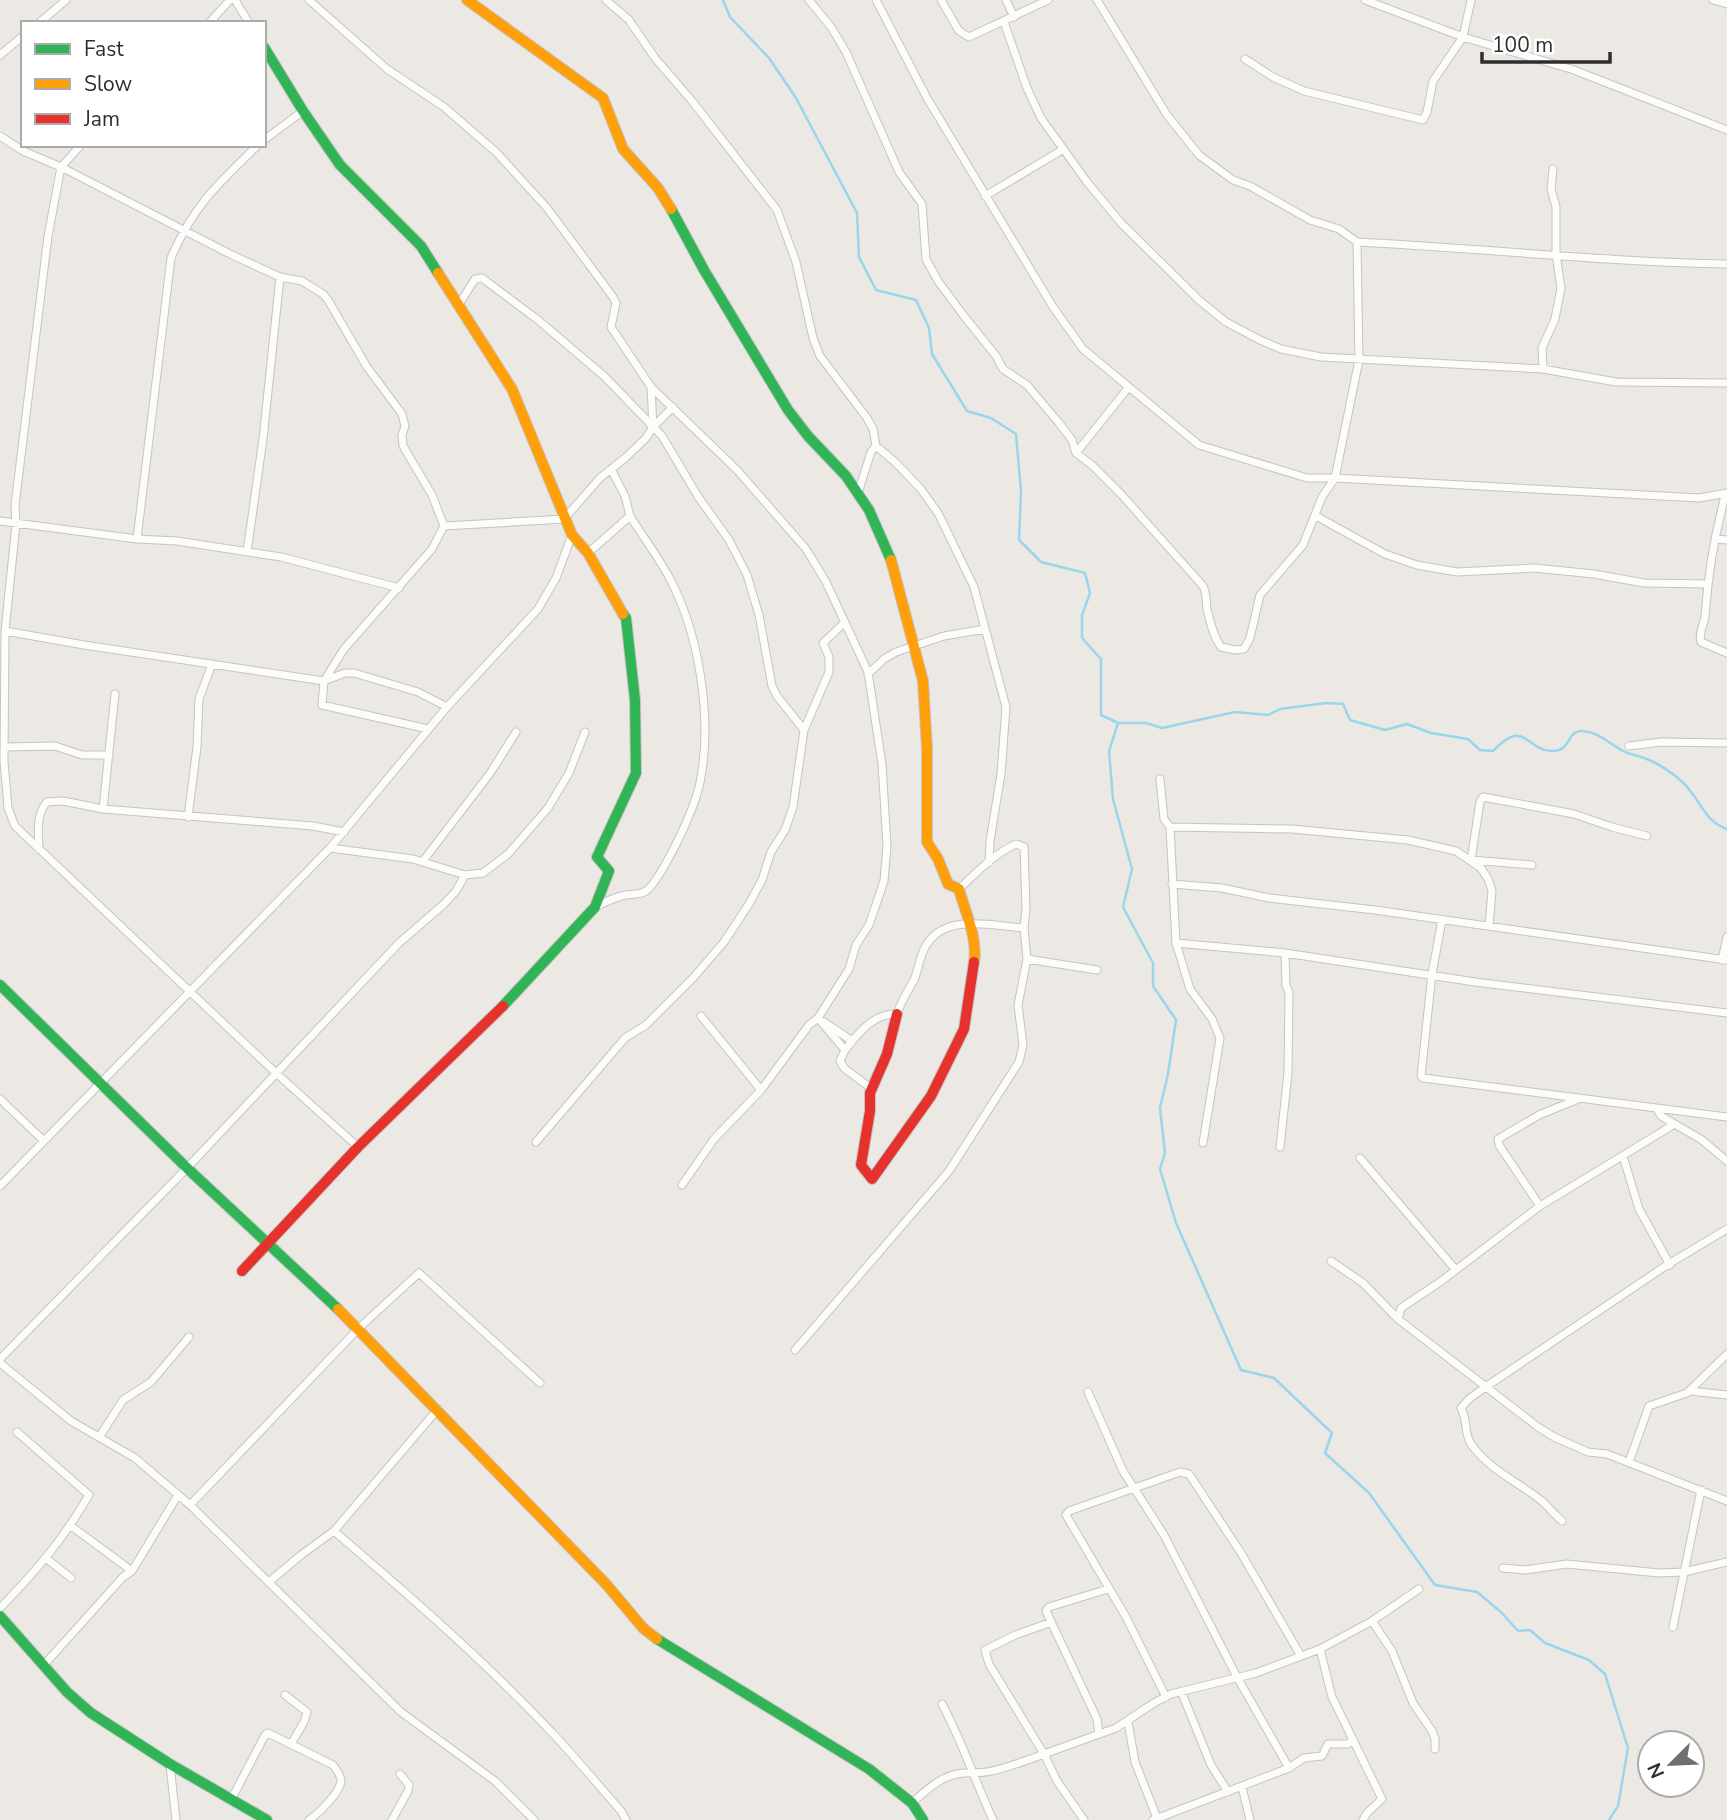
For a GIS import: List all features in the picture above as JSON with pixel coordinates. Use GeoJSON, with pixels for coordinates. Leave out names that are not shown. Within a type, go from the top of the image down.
{"type":"FeatureCollection","features":[{"type":"Feature","properties":{"kind":"main road"},"geometry":{"type":"LineString","coordinates":[[467,0],[603,98],[613,117],[623,148],[663,194],[704,270],[788,410],[858,493],[889,551],[923,681],[927,750],[927,842],[938,859],[948,884],[960,889],[972,931],[975,955],[964,1029],[931,1096],[872,1179],[861,1165],[872,1089],[887,1054],[897,1013]]}},
{"type":"Feature","properties":{"kind":"main road"},"geometry":{"type":"LineString","coordinates":[[242,1270],[358,1147],[476,1034],[595,907],[609,871],[597,858],[636,773],[635,700],[626,618],[564,519],[548,472],[512,389],[421,247],[349,175],[303,111],[266,50]]}},
{"type":"Feature","properties":{"kind":"main road"},"geometry":{"type":"LineString","coordinates":[[0,985],[187,1168],[359,1328],[606,1584],[643,1628],[679,1656],[760,1701],[869,1769],[912,1803],[923,1820]]}},
{"type":"Feature","properties":{"kind":"main road"},"geometry":{"type":"LineString","coordinates":[[0,1616],[67,1692],[91,1713],[231,1800],[247,1814],[267,1820]]}},
{"type":"Feature","properties":{"kind":"street"},"geometry":{"type":"LineString","coordinates":[[41,21],[66,0]]}},
{"type":"Feature","properties":{"kind":"street"},"geometry":{"type":"LineString","coordinates":[[211,21],[230,0]]}},
{"type":"Feature","properties":{"kind":"street"},"geometry":{"type":"LineString","coordinates":[[236,0],[248,21]]}},
{"type":"Feature","properties":{"kind":"street"},"geometry":{"type":"LineString","coordinates":[[309,0],[387,69],[444,107],[488,145],[547,208],[613,297],[616,303],[611,327],[651,387],[737,470],[806,549],[826,582],[868,674],[882,764],[887,846],[884,881],[869,925],[856,945],[849,969],[818,1018],[809,1025],[761,1090],[714,1139],[682,1185]]}},
{"type":"Feature","properties":{"kind":"street"},"geometry":{"type":"LineString","coordinates":[[606,0],[629,20],[655,58],[777,210],[796,262],[813,338],[820,356],[873,429],[876,446],[868,460],[858,493]]}},
{"type":"Feature","properties":{"kind":"street"},"geometry":{"type":"LineString","coordinates":[[808,0],[831,27],[846,52],[898,172],[920,201],[926,259],[938,281],[1003,369],[1027,385],[1072,440],[1076,453],[1120,493],[1205,590],[1213,630],[1221,647],[1244,649],[1250,638],[1260,595],[1303,545],[1322,497],[1335,478],[1359,360],[1357,242]]}},
{"type":"Feature","properties":{"kind":"street"},"geometry":{"type":"LineString","coordinates":[[876,0],[927,98],[985,196],[1053,307],[1083,349],[1199,445],[1307,478],[1699,498],[1727,493],[1719,518],[1705,619],[1699,636],[1701,642],[1727,653]]}},
{"type":"Feature","properties":{"kind":"street"},"geometry":{"type":"LineString","coordinates":[[941,0],[963,36],[969,37],[1048,0]]}},
{"type":"Feature","properties":{"kind":"street"},"geometry":{"type":"LineString","coordinates":[[1006,0],[1014,17]]}},
{"type":"Feature","properties":{"kind":"street"},"geometry":{"type":"LineString","coordinates":[[1097,0],[1167,116],[1199,155],[1233,180],[1250,186],[1310,220],[1339,229],[1357,242],[1556,254],[1607,260],[1727,264]]}},
{"type":"Feature","properties":{"kind":"street"},"geometry":{"type":"LineString","coordinates":[[1365,0],[1463,37],[1574,70],[1727,130]]}},
{"type":"Feature","properties":{"kind":"street"},"geometry":{"type":"LineString","coordinates":[[1245,59],[1273,77],[1304,91],[1423,120],[1433,81],[1463,37],[1471,0]]}},
{"type":"Feature","properties":{"kind":"street"},"geometry":{"type":"LineString","coordinates":[[1713,0],[1727,4]]}},
{"type":"Feature","properties":{"kind":"street"},"geometry":{"type":"LineString","coordinates":[[1004,22],[1031,98],[1062,150],[1121,223],[1200,301],[1226,322],[1281,349],[1314,356],[1543,369],[1616,382],[1727,383]]}},
{"type":"Feature","properties":{"kind":"street"},"geometry":{"type":"LineString","coordinates":[[0,55],[21,38]]}},
{"type":"Feature","properties":{"kind":"street"},"geometry":{"type":"LineString","coordinates":[[266,139],[303,111]]}},
{"type":"Feature","properties":{"kind":"street"},"geometry":{"type":"LineString","coordinates":[[0,136],[23,150],[280,277],[302,281],[328,300],[367,367],[402,415],[405,426],[403,446],[432,495],[444,526],[432,549],[344,649],[324,681],[322,705],[428,729]]}},
{"type":"Feature","properties":{"kind":"street"},"geometry":{"type":"LineString","coordinates":[[79,147],[61,167],[48,236],[15,505],[16,524],[5,631],[5,747],[9,814],[15,826],[39,849],[358,1147]]}},
{"type":"Feature","properties":{"kind":"street"},"geometry":{"type":"LineString","coordinates":[[137,539],[170,258],[183,230],[207,195],[256,147]]}},
{"type":"Feature","properties":{"kind":"street"},"geometry":{"type":"LineString","coordinates":[[985,196],[1062,150]]}},
{"type":"Feature","properties":{"kind":"street"},"geometry":{"type":"LineString","coordinates":[[1543,369],[1542,348],[1559,307],[1561,288],[1556,254],[1556,207],[1551,189],[1553,169]]}},
{"type":"Feature","properties":{"kind":"street"},"geometry":{"type":"LineString","coordinates":[[247,552],[263,439],[280,277]]}},
{"type":"Feature","properties":{"kind":"street"},"geometry":{"type":"LineString","coordinates":[[458,306],[475,279],[482,278],[538,320],[604,376],[653,427],[675,455],[699,498],[729,540],[747,575],[759,615],[772,686],[804,730]]}},
{"type":"Feature","properties":{"kind":"street"},"geometry":{"type":"LineString","coordinates":[[651,387],[653,427]]}},
{"type":"Feature","properties":{"kind":"street"},"geometry":{"type":"LineString","coordinates":[[1076,453],[1128,388]]}},
{"type":"Feature","properties":{"kind":"street"},"geometry":{"type":"LineString","coordinates":[[444,526],[564,519],[581,497],[642,443],[653,427],[673,407]]}},
{"type":"Feature","properties":{"kind":"street"},"geometry":{"type":"LineString","coordinates":[[876,446],[920,488],[938,513],[974,587],[1006,707],[1001,774],[989,862]]}},
{"type":"Feature","properties":{"kind":"street"},"geometry":{"type":"LineString","coordinates":[[595,907],[613,899],[639,894],[649,888],[675,848],[693,807],[701,780],[705,751],[699,669],[684,614],[670,580],[630,516],[625,496],[611,469]]}},
{"type":"Feature","properties":{"kind":"street"},"geometry":{"type":"LineString","coordinates":[[588,554],[630,516]]}},
{"type":"Feature","properties":{"kind":"street"},"geometry":{"type":"LineString","coordinates":[[1316,516],[1385,554],[1417,565],[1457,572],[1534,568],[1594,574],[1644,583],[1708,584]]}},
{"type":"Feature","properties":{"kind":"street"},"geometry":{"type":"LineString","coordinates":[[0,521],[137,539],[177,541],[247,552],[399,588]]}},
{"type":"Feature","properties":{"kind":"street"},"geometry":{"type":"LineString","coordinates":[[0,1186],[330,848],[447,707],[538,609],[556,579],[572,535]]}},
{"type":"Feature","properties":{"kind":"street"},"geometry":{"type":"LineString","coordinates":[[1716,539],[1727,540]]}},
{"type":"Feature","properties":{"kind":"street"},"geometry":{"type":"LineString","coordinates":[[536,1142],[625,1038],[646,1025],[693,978],[724,942],[749,904],[762,880],[771,852],[789,820],[796,792],[804,730],[829,672],[829,657],[823,643],[844,623]]}},
{"type":"Feature","properties":{"kind":"street"},"geometry":{"type":"LineString","coordinates":[[868,674],[884,659],[914,646],[944,636],[985,629]]}},
{"type":"Feature","properties":{"kind":"street"},"geometry":{"type":"LineString","coordinates":[[5,631],[324,681],[345,673],[354,673],[418,692],[447,707]]}},
{"type":"Feature","properties":{"kind":"street"},"geometry":{"type":"LineString","coordinates":[[188,817],[197,747],[199,699],[212,664]]}},
{"type":"Feature","properties":{"kind":"street"},"geometry":{"type":"LineString","coordinates":[[103,810],[116,694]]}},
{"type":"Feature","properties":{"kind":"street"},"geometry":{"type":"LineString","coordinates":[[423,861],[491,772],[516,732]]}},
{"type":"Feature","properties":{"kind":"street"},"geometry":{"type":"LineString","coordinates":[[330,848],[423,861],[465,875],[483,873],[497,865],[548,808],[569,773],[585,732]]}},
{"type":"Feature","properties":{"kind":"street"},"geometry":{"type":"LineString","coordinates":[[1629,746],[1661,742],[1727,743]]}},
{"type":"Feature","properties":{"kind":"street"},"geometry":{"type":"LineString","coordinates":[[5,747],[55,746],[82,755],[109,755]]}},
{"type":"Feature","properties":{"kind":"street"},"geometry":{"type":"LineString","coordinates":[[1160,779],[1164,819],[1170,827],[1176,943],[1189,989],[1212,1019],[1220,1038],[1203,1143]]}},
{"type":"Feature","properties":{"kind":"street"},"geometry":{"type":"LineString","coordinates":[[1471,860],[1476,821],[1483,797],[1574,814],[1647,836]]}},
{"type":"Feature","properties":{"kind":"street"},"geometry":{"type":"LineString","coordinates":[[39,849],[40,810],[47,802],[63,801],[103,810],[313,826],[344,832]]}},
{"type":"Feature","properties":{"kind":"street"},"geometry":{"type":"LineString","coordinates":[[1170,827],[1292,829],[1408,840],[1456,851],[1485,873],[1490,884],[1489,926]]}},
{"type":"Feature","properties":{"kind":"street"},"geometry":{"type":"LineString","coordinates":[[794,1350],[949,1171],[1019,1062],[1023,1045],[1018,1004],[1027,959],[1024,928],[1024,847],[1016,844],[989,862],[960,889]]}},
{"type":"Feature","properties":{"kind":"street"},"geometry":{"type":"LineString","coordinates":[[1471,860],[1532,865]]}},
{"type":"Feature","properties":{"kind":"street"},"geometry":{"type":"LineString","coordinates":[[465,875],[444,904],[399,943],[0,1361],[71,1421],[135,1458],[190,1505],[401,1712],[495,1781],[534,1820]]}},
{"type":"Feature","properties":{"kind":"street"},"geometry":{"type":"LineString","coordinates":[[1172,884],[1222,888],[1269,898],[1725,960],[1727,937]]}},
{"type":"Feature","properties":{"kind":"street"},"geometry":{"type":"LineString","coordinates":[[1442,920],[1432,974],[1421,1076],[1423,1078],[1727,1117]]}},
{"type":"Feature","properties":{"kind":"street"},"geometry":{"type":"LineString","coordinates":[[872,1089],[844,1068],[840,1061],[852,1041],[875,1018],[897,1013],[914,979],[926,944],[943,930],[956,925],[1024,928]]}},
{"type":"Feature","properties":{"kind":"street"},"geometry":{"type":"LineString","coordinates":[[1176,943],[1285,953],[1475,982],[1727,1013]]}},
{"type":"Feature","properties":{"kind":"street"},"geometry":{"type":"LineString","coordinates":[[1280,1147],[1288,1073],[1289,991],[1286,985],[1285,953]]}},
{"type":"Feature","properties":{"kind":"street"},"geometry":{"type":"LineString","coordinates":[[1027,959],[1097,970]]}},
{"type":"Feature","properties":{"kind":"street"},"geometry":{"type":"LineString","coordinates":[[701,1016],[761,1090]]}},
{"type":"Feature","properties":{"kind":"street"},"geometry":{"type":"LineString","coordinates":[[818,1018],[852,1041]]}},
{"type":"Feature","properties":{"kind":"street"},"geometry":{"type":"LineString","coordinates":[[818,1018],[845,1050]]}},
{"type":"Feature","properties":{"kind":"street"},"geometry":{"type":"LineString","coordinates":[[0,1099],[44,1142]]}},
{"type":"Feature","properties":{"kind":"street"},"geometry":{"type":"LineString","coordinates":[[1540,1206],[1499,1146],[1498,1139],[1539,1115],[1579,1099]]}},
{"type":"Feature","properties":{"kind":"street"},"geometry":{"type":"LineString","coordinates":[[1657,1109],[1661,1116],[1673,1125],[1702,1140],[1727,1161]]}},
{"type":"Feature","properties":{"kind":"street"},"geometry":{"type":"LineString","coordinates":[[1398,1320],[1401,1308],[1540,1206],[1673,1125]]}},
{"type":"Feature","properties":{"kind":"street"},"geometry":{"type":"LineString","coordinates":[[1623,1156],[1639,1209],[1670,1265]]}},
{"type":"Feature","properties":{"kind":"street"},"geometry":{"type":"LineString","coordinates":[[1360,1158],[1455,1269]]}},
{"type":"Feature","properties":{"kind":"street"},"geometry":{"type":"LineString","coordinates":[[1562,1521],[1541,1501],[1494,1469],[1469,1441],[1468,1420],[1461,1408],[1485,1388],[1727,1229]]}},
{"type":"Feature","properties":{"kind":"street"},"geometry":{"type":"LineString","coordinates":[[1331,1261],[1363,1283],[1398,1320],[1485,1388],[1554,1437],[1588,1452],[1607,1454],[1629,1462],[1727,1501]]}},
{"type":"Feature","properties":{"kind":"street"},"geometry":{"type":"LineString","coordinates":[[190,1505],[359,1328],[419,1273],[540,1383]]}},
{"type":"Feature","properties":{"kind":"street"},"geometry":{"type":"LineString","coordinates":[[100,1436],[123,1400],[151,1382],[189,1337]]}},
{"type":"Feature","properties":{"kind":"street"},"geometry":{"type":"LineString","coordinates":[[1629,1462],[1649,1406],[1690,1391],[1727,1354]]}},
{"type":"Feature","properties":{"kind":"street"},"geometry":{"type":"LineString","coordinates":[[1690,1391],[1727,1395]]}},
{"type":"Feature","properties":{"kind":"street"},"geometry":{"type":"LineString","coordinates":[[1088,1392],[1132,1487],[1164,1535],[1237,1677],[1289,1768]]}},
{"type":"Feature","properties":{"kind":"street"},"geometry":{"type":"LineString","coordinates":[[270,1581],[334,1531],[438,1409]]}},
{"type":"Feature","properties":{"kind":"street"},"geometry":{"type":"LineString","coordinates":[[0,1608],[47,1559],[71,1526],[89,1494],[17,1432]]}},
{"type":"Feature","properties":{"kind":"street"},"geometry":{"type":"LineString","coordinates":[[1166,1697],[1126,1617],[1066,1515],[1069,1511],[1132,1487],[1183,1472],[1189,1474],[1241,1553],[1301,1656]]}},
{"type":"Feature","properties":{"kind":"street"},"geometry":{"type":"LineString","coordinates":[[1673,1628],[1701,1490]]}},
{"type":"Feature","properties":{"kind":"street"},"geometry":{"type":"LineString","coordinates":[[43,1666],[123,1577],[132,1571],[178,1495]]}},
{"type":"Feature","properties":{"kind":"street"},"geometry":{"type":"LineString","coordinates":[[71,1526],[132,1571]]}},
{"type":"Feature","properties":{"kind":"street"},"geometry":{"type":"LineString","coordinates":[[334,1531],[413,1598],[509,1689],[567,1749],[626,1820]]}},
{"type":"Feature","properties":{"kind":"street"},"geometry":{"type":"LineString","coordinates":[[47,1559],[71,1578]]}},
{"type":"Feature","properties":{"kind":"street"},"geometry":{"type":"LineString","coordinates":[[1503,1568],[1525,1570],[1567,1564],[1659,1573],[1684,1572],[1727,1562]]}},
{"type":"Feature","properties":{"kind":"street"},"geometry":{"type":"LineString","coordinates":[[1099,1734],[1092,1707],[1045,1611],[1049,1607],[1108,1589]]}},
{"type":"Feature","properties":{"kind":"street"},"geometry":{"type":"LineString","coordinates":[[912,1803],[937,1782],[965,1773],[972,1775],[997,1770],[1044,1754],[1128,1722],[1166,1697],[1181,1691],[1256,1673],[1320,1648],[1372,1621],[1419,1589]]}},
{"type":"Feature","properties":{"kind":"street"},"geometry":{"type":"LineString","coordinates":[[1372,1621],[1392,1651],[1408,1694],[1432,1731],[1435,1749]]}},
{"type":"Feature","properties":{"kind":"street"},"geometry":{"type":"LineString","coordinates":[[1049,1623],[1015,1635],[985,1650],[989,1664],[1044,1754],[1057,1781],[1084,1820]]}},
{"type":"Feature","properties":{"kind":"street"},"geometry":{"type":"LineString","coordinates":[[1320,1648],[1332,1697],[1382,1799],[1363,1820]]}},
{"type":"Feature","properties":{"kind":"street"},"geometry":{"type":"LineString","coordinates":[[1181,1691],[1211,1765],[1228,1792]]}},
{"type":"Feature","properties":{"kind":"street"},"geometry":{"type":"LineString","coordinates":[[285,1695],[307,1712],[291,1744]]}},
{"type":"Feature","properties":{"kind":"street"},"geometry":{"type":"LineString","coordinates":[[942,1704],[959,1735],[972,1775],[993,1820]]}},
{"type":"Feature","properties":{"kind":"street"},"geometry":{"type":"LineString","coordinates":[[1128,1722],[1135,1762],[1155,1819],[1289,1768],[1304,1758],[1322,1756],[1328,1744],[1348,1744],[1353,1739]]}},
{"type":"Feature","properties":{"kind":"street"},"geometry":{"type":"LineString","coordinates":[[231,1800],[268,1733],[333,1765],[341,1779],[339,1788],[326,1805],[309,1820]]}},
{"type":"Feature","properties":{"kind":"street"},"geometry":{"type":"LineString","coordinates":[[170,1764],[176,1820]]}},
{"type":"Feature","properties":{"kind":"street"},"geometry":{"type":"LineString","coordinates":[[391,1820],[408,1791],[409,1785],[400,1774]]}},
{"type":"Feature","properties":{"kind":"street"},"geometry":{"type":"LineString","coordinates":[[1242,1787],[1250,1820]]}},
{"type":"Feature","properties":{"kind":"waterway"},"geometry":{"type":"LineString","coordinates":[[723,0],[730,17],[769,58],[796,98],[857,213],[859,257],[876,290],[916,300],[929,328],[932,354],[967,411],[991,418],[1016,434],[1021,491],[1019,540],[1041,562],[1085,573],[1090,593],[1082,615],[1082,638],[1101,659],[1101,715],[1118,723],[1109,751],[1113,799],[1132,869],[1123,907],[1153,963],[1153,986],[1176,1020],[1160,1108],[1165,1153],[1160,1169],[1176,1223],[1241,1370],[1274,1378],[1332,1433],[1325,1453],[1369,1493],[1435,1585],[1477,1592],[1518,1631],[1530,1630],[1545,1643],[1589,1660],[1605,1674],[1628,1748],[1618,1806],[1609,1820]]}},
{"type":"Feature","properties":{"kind":"waterway"},"geometry":{"type":"LineString","coordinates":[[1118,723],[1146,723],[1162,728],[1235,712],[1268,715],[1280,709],[1326,703],[1343,704],[1350,720],[1385,730],[1407,724],[1431,733],[1468,739],[1480,750],[1493,751],[1504,741],[1519,736],[1543,749],[1558,750],[1563,748],[1576,732],[1586,731],[1623,751],[1666,769],[1687,787],[1710,818],[1727,829]]}},
{"type":"Feature","properties":{"kind":"traffic: fast"},"geometry":{"type":"LineString","coordinates":[[266,50],[340,165],[421,246],[438,273]]}},
{"type":"Feature","properties":{"kind":"traffic: fast"},"geometry":{"type":"LineString","coordinates":[[671,209],[704,270],[788,410],[808,436],[846,476],[869,510],[891,560]]}},
{"type":"Feature","properties":{"kind":"traffic: fast"},"geometry":{"type":"LineString","coordinates":[[503,1006],[595,907],[609,871],[597,857],[636,773],[635,700],[626,618],[623,614]]}},
{"type":"Feature","properties":{"kind":"traffic: fast"},"geometry":{"type":"LineString","coordinates":[[0,985],[187,1168],[338,1309]]}},
{"type":"Feature","properties":{"kind":"traffic: fast"},"geometry":{"type":"LineString","coordinates":[[0,1616],[67,1692],[91,1713],[170,1764],[267,1820]]}},
{"type":"Feature","properties":{"kind":"traffic: fast"},"geometry":{"type":"LineString","coordinates":[[657,1639],[869,1769],[912,1803],[923,1820]]}},
{"type":"Feature","properties":{"kind":"traffic: slow"},"geometry":{"type":"LineString","coordinates":[[467,0],[603,98],[623,149],[658,188],[671,209]]}},
{"type":"Feature","properties":{"kind":"traffic: slow"},"geometry":{"type":"LineString","coordinates":[[438,273],[512,389],[572,535],[588,553],[623,614]]}},
{"type":"Feature","properties":{"kind":"traffic: slow"},"geometry":{"type":"LineString","coordinates":[[891,560],[923,681],[927,749],[927,842],[938,859],[948,884],[959,889],[973,934],[974,962]]}},
{"type":"Feature","properties":{"kind":"traffic: slow"},"geometry":{"type":"LineString","coordinates":[[338,1309],[606,1584],[643,1628],[657,1639]]}},
{"type":"Feature","properties":{"kind":"traffic: jam"},"geometry":{"type":"LineString","coordinates":[[897,1014],[887,1054],[870,1093],[870,1111],[861,1165],[872,1179],[931,1096],[964,1029],[974,962]]}},
{"type":"Feature","properties":{"kind":"traffic: jam"},"geometry":{"type":"LineString","coordinates":[[242,1271],[358,1147],[503,1006]]}}]}
